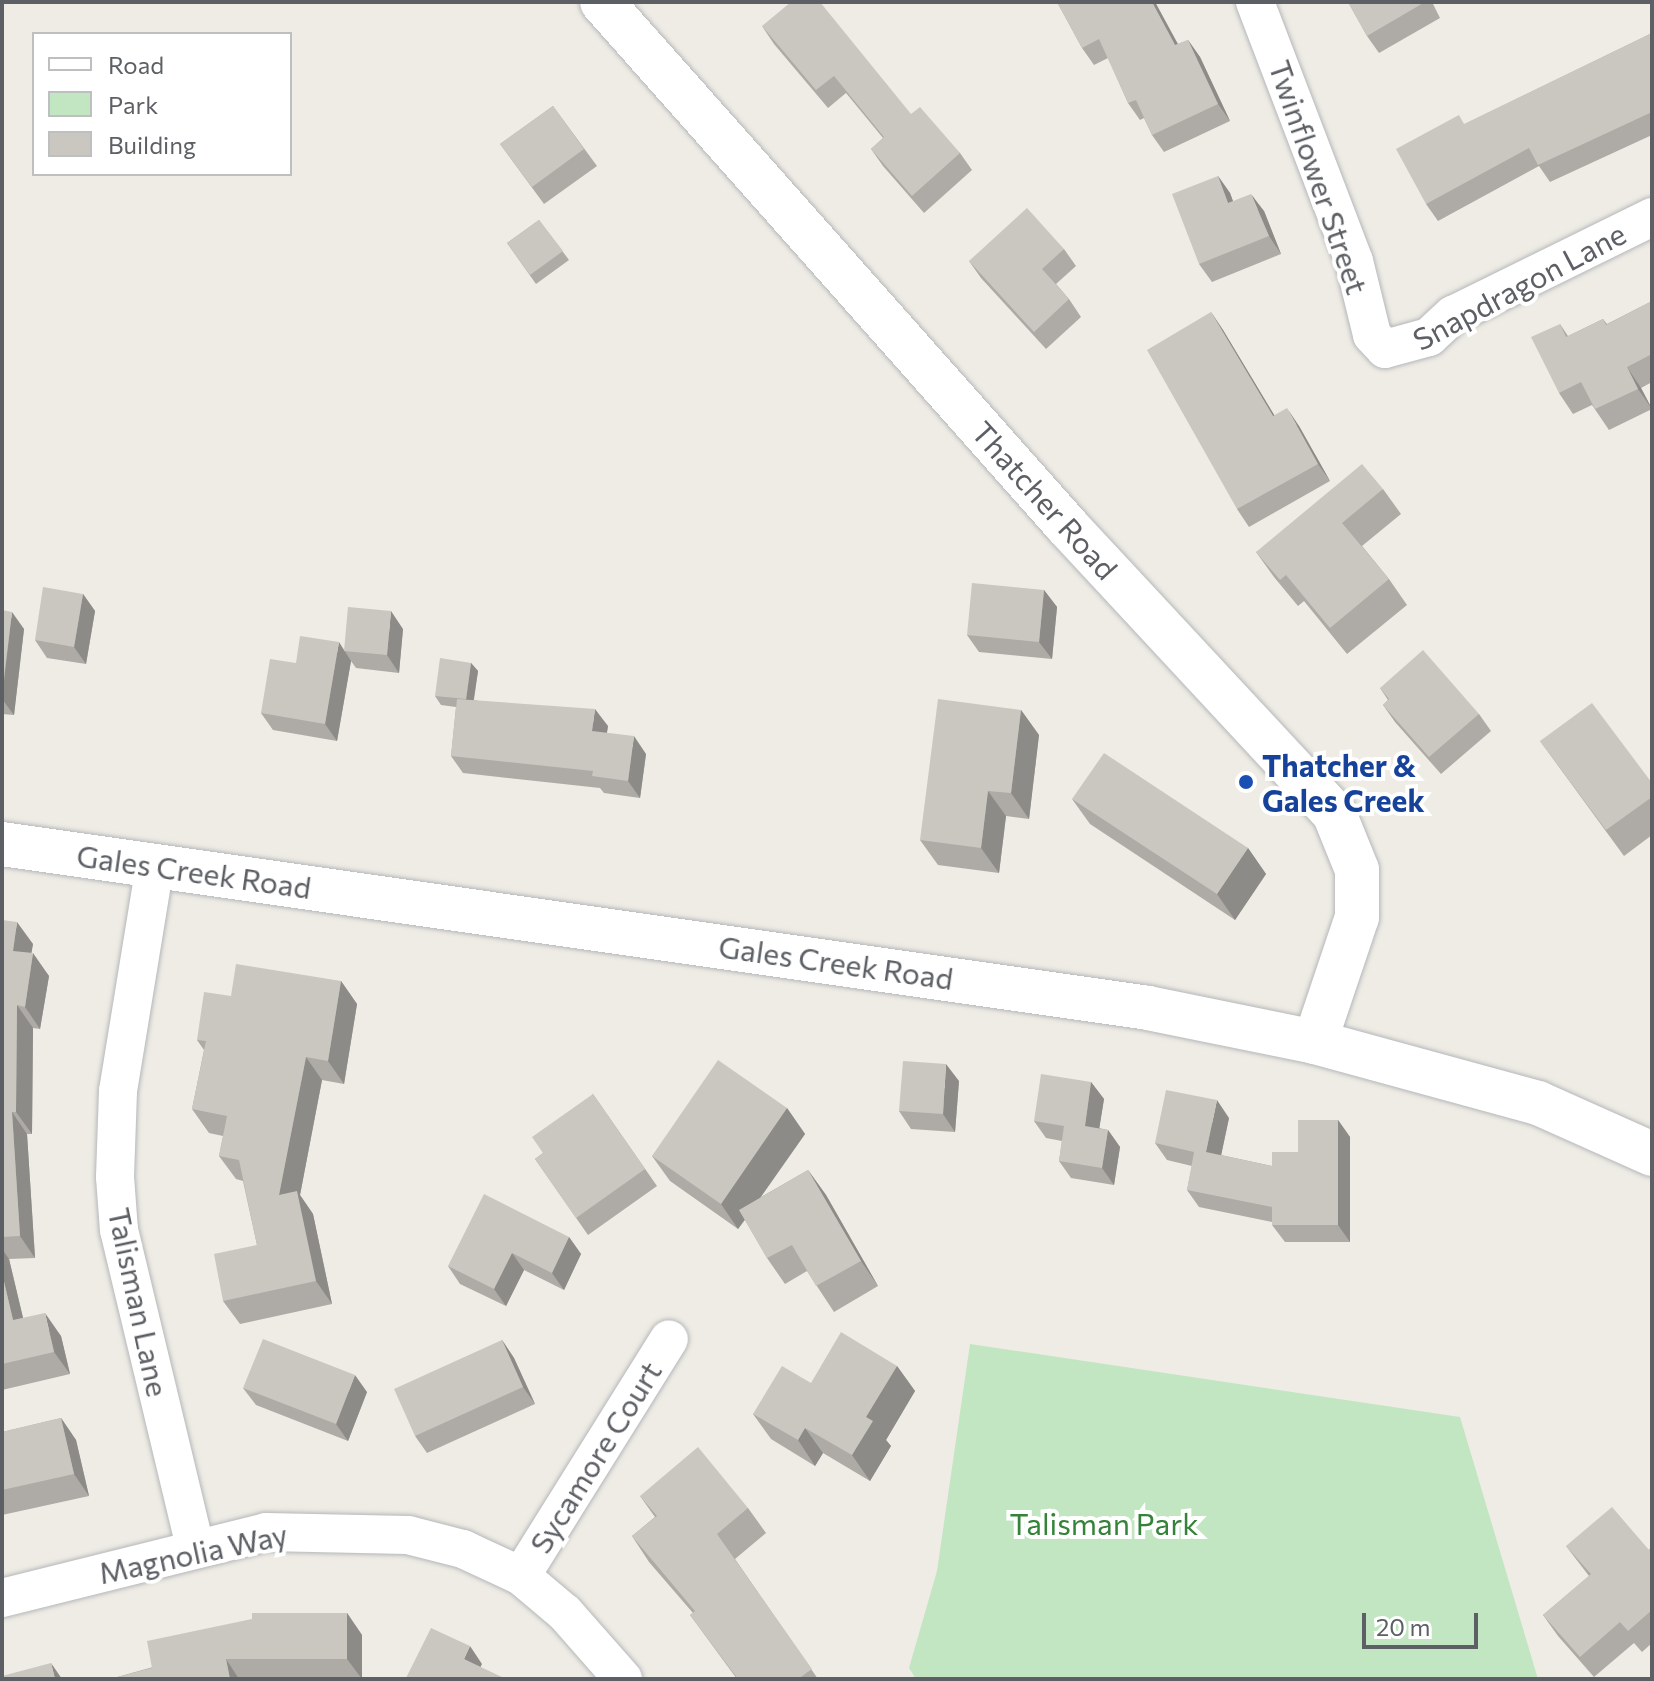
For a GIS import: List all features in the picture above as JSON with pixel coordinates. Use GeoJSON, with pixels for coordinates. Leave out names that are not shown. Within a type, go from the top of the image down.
{"type":"FeatureCollection","features":[{"type":"Feature","properties":{"kind":"main road","name":"Thatcher Road"},"geometry":{"type":"LineString","coordinates":[[602,2],[1067,526],[1334,813],[1357,870],[1357,917],[1315,1042]]}},
{"type":"Feature","properties":{"kind":"main road","name":"Gales Creek Road"},"geometry":{"type":"LineString","coordinates":[[2,844],[1148,1008],[1315,1042],[1538,1103],[1652,1154]]}},
{"type":"Feature","properties":{"kind":"street","name":"Twinflower Street"},"geometry":{"type":"LineString","coordinates":[[1255,2],[1354,261],[1372,335],[1385,349]]}},
{"type":"Feature","properties":{"kind":"street","name":"Snapdragon Lane"},"geometry":{"type":"LineString","coordinates":[[1385,349],[1429,337],[1453,315],[1652,217]]}},
{"type":"Feature","properties":{"kind":"street","name":"Talisman Lane"},"geometry":{"type":"LineString","coordinates":[[155,865],[118,1091],[115,1177],[119,1230],[195,1546]]}},
{"type":"Feature","properties":{"kind":"street","name":"Sycamore Court"},"geometry":{"type":"LineString","coordinates":[[521,1576],[669,1339]]}},
{"type":"Feature","properties":{"kind":"street","name":"Magnolia Way"},"geometry":{"type":"LineString","coordinates":[[2,1598],[195,1546],[266,1532],[408,1535],[463,1549],[521,1576],[565,1613],[623,1679]]}},
{"type":"Feature","properties":{"kind":"green space","name":"Talisman Park"},"geometry":{"type":"Polygon","coordinates":[[[970,1344],[1460,1417],[1538,1679],[916,1679],[909,1668],[937,1571],[970,1344]]]}},
{"type":"Feature","properties":{"kind":"building"},"geometry":{"type":"Polygon","coordinates":[[[791,2],[820,2],[911,114],[920,107],[960,153],[912,196],[871,149],[884,137],[834,76],[816,90],[762,26],[791,2]]]}},
{"type":"Feature","properties":{"kind":"building"},"geometry":{"type":"Polygon","coordinates":[[[1057,2],[1152,2],[1175,45],[1188,40],[1218,104],[1152,135],[1136,100],[1128,103],[1099,39],[1082,48],[1057,2]]]}},
{"type":"Feature","properties":{"kind":"building"},"geometry":{"type":"Polygon","coordinates":[[[1348,2],[1425,2],[1367,36],[1348,2]]]}},
{"type":"Feature","properties":{"kind":"building"},"geometry":{"type":"Polygon","coordinates":[[[1652,33],[1652,112],[1538,165],[1529,148],[1426,204],[1396,149],[1459,115],[1464,124],[1652,33]]]}},
{"type":"Feature","properties":{"kind":"building"},"geometry":{"type":"Polygon","coordinates":[[[553,106],[584,149],[532,187],[500,144],[553,106]]]}},
{"type":"Feature","properties":{"kind":"building"},"geometry":{"type":"Polygon","coordinates":[[[1218,176],[1228,203],[1251,194],[1269,236],[1199,264],[1172,194],[1218,176]]]}},
{"type":"Feature","properties":{"kind":"building"},"geometry":{"type":"Polygon","coordinates":[[[1027,208],[1064,249],[1042,269],[1069,299],[1034,332],[969,261],[1027,208]]]}},
{"type":"Feature","properties":{"kind":"building"},"geometry":{"type":"Polygon","coordinates":[[[539,220],[563,251],[530,275],[507,243],[539,220]]]}},
{"type":"Feature","properties":{"kind":"building"},"geometry":{"type":"Polygon","coordinates":[[[1652,301],[1652,354],[1627,367],[1638,389],[1595,409],[1581,382],[1559,393],[1531,337],[1560,324],[1566,337],[1603,319],[1606,325],[1652,301]]]}},
{"type":"Feature","properties":{"kind":"building"},"geometry":{"type":"Polygon","coordinates":[[[1211,312],[1273,416],[1287,408],[1318,464],[1237,509],[1147,350],[1211,312]]]}},
{"type":"Feature","properties":{"kind":"building"},"geometry":{"type":"Polygon","coordinates":[[[1362,464],[1383,489],[1342,523],[1389,579],[1330,628],[1286,575],[1280,580],[1256,552],[1362,464]]]}},
{"type":"Feature","properties":{"kind":"building"},"geometry":{"type":"Polygon","coordinates":[[[972,583],[1044,590],[1039,642],[967,635],[972,583]]]}},
{"type":"Feature","properties":{"kind":"building"},"geometry":{"type":"Polygon","coordinates":[[[43,587],[83,594],[74,647],[35,640],[43,587]]]}},
{"type":"Feature","properties":{"kind":"building"},"geometry":{"type":"Polygon","coordinates":[[[348,607],[391,611],[387,655],[344,651],[348,607]]]}},
{"type":"Feature","properties":{"kind":"building"},"geometry":{"type":"Polygon","coordinates":[[[2,610],[12,612],[2,693],[2,610]]]}},
{"type":"Feature","properties":{"kind":"building"},"geometry":{"type":"Polygon","coordinates":[[[300,636],[339,642],[325,724],[261,713],[270,659],[296,663],[300,636]]]}},
{"type":"Feature","properties":{"kind":"building"},"geometry":{"type":"Polygon","coordinates":[[[1423,650],[1479,714],[1429,757],[1383,705],[1389,699],[1380,688],[1423,650]]]}},
{"type":"Feature","properties":{"kind":"building"},"geometry":{"type":"Polygon","coordinates":[[[440,658],[471,663],[466,699],[435,696],[440,658]]]}},
{"type":"Feature","properties":{"kind":"building"},"geometry":{"type":"Polygon","coordinates":[[[457,699],[595,709],[592,731],[634,736],[628,781],[592,776],[593,771],[451,756],[457,699]]]}},
{"type":"Feature","properties":{"kind":"building"},"geometry":{"type":"Polygon","coordinates":[[[938,699],[1021,710],[1011,793],[988,791],[981,848],[920,840],[938,699]]]}},
{"type":"Feature","properties":{"kind":"building"},"geometry":{"type":"Polygon","coordinates":[[[1592,703],[1652,783],[1652,797],[1606,830],[1540,741],[1592,703]]]}},
{"type":"Feature","properties":{"kind":"building"},"geometry":{"type":"Polygon","coordinates":[[[1104,753],[1248,848],[1217,894],[1072,799],[1104,753]]]}},
{"type":"Feature","properties":{"kind":"building"},"geometry":{"type":"Polygon","coordinates":[[[2,920],[17,922],[13,951],[33,953],[25,1007],[17,1005],[16,1112],[12,1112],[20,1236],[2,1237],[2,920]]]}},
{"type":"Feature","properties":{"kind":"building"},"geometry":{"type":"Polygon","coordinates":[[[236,964],[341,981],[328,1061],[306,1057],[279,1195],[297,1191],[316,1281],[223,1301],[214,1254],[257,1245],[239,1160],[219,1156],[227,1116],[192,1109],[206,1041],[197,1040],[204,992],[231,996],[236,964]]]}},
{"type":"Feature","properties":{"kind":"building"},"geometry":{"type":"Polygon","coordinates":[[[718,1060],[787,1108],[721,1204],[652,1156],[718,1060]]]}},
{"type":"Feature","properties":{"kind":"building"},"geometry":{"type":"Polygon","coordinates":[[[903,1061],[946,1064],[943,1114],[899,1111],[903,1061]]]}},
{"type":"Feature","properties":{"kind":"building"},"geometry":{"type":"Polygon","coordinates":[[[1041,1074],[1091,1082],[1085,1126],[1108,1130],[1102,1168],[1059,1161],[1064,1126],[1034,1121],[1041,1074]]]}},
{"type":"Feature","properties":{"kind":"building"},"geometry":{"type":"Polygon","coordinates":[[[1166,1090],[1217,1100],[1206,1152],[1272,1166],[1272,1152],[1298,1152],[1298,1120],[1338,1120],[1338,1225],[1272,1225],[1272,1207],[1187,1190],[1194,1152],[1155,1143],[1166,1090]]]}},
{"type":"Feature","properties":{"kind":"building"},"geometry":{"type":"Polygon","coordinates":[[[593,1094],[645,1169],[576,1218],[535,1159],[543,1153],[532,1137],[593,1094]]]}},
{"type":"Feature","properties":{"kind":"building"},"geometry":{"type":"Polygon","coordinates":[[[808,1170],[861,1261],[816,1286],[792,1245],[767,1258],[739,1210],[808,1170]]]}},
{"type":"Feature","properties":{"kind":"building"},"geometry":{"type":"Polygon","coordinates":[[[484,1194],[569,1237],[552,1273],[512,1253],[494,1289],[448,1266],[484,1194]]]}},
{"type":"Feature","properties":{"kind":"building"},"geometry":{"type":"Polygon","coordinates":[[[2,1273],[13,1320],[45,1313],[54,1352],[2,1364],[2,1273]]]}},
{"type":"Feature","properties":{"kind":"building"},"geometry":{"type":"Polygon","coordinates":[[[841,1332],[897,1366],[866,1417],[873,1421],[852,1455],[805,1428],[798,1440],[753,1414],[782,1366],[811,1383],[841,1332]]]}},
{"type":"Feature","properties":{"kind":"building"},"geometry":{"type":"Polygon","coordinates":[[[263,1339],[355,1375],[336,1424],[243,1388],[263,1339]]]}},
{"type":"Feature","properties":{"kind":"building"},"geometry":{"type":"Polygon","coordinates":[[[502,1340],[523,1387],[415,1436],[394,1389],[502,1340]]]}},
{"type":"Feature","properties":{"kind":"building"},"geometry":{"type":"Polygon","coordinates":[[[61,1418],[74,1474],[2,1490],[2,1432],[61,1418]]]}},
{"type":"Feature","properties":{"kind":"building"},"geometry":{"type":"Polygon","coordinates":[[[698,1447],[748,1508],[717,1534],[812,1669],[798,1679],[738,1679],[690,1615],[695,1611],[632,1536],[657,1516],[640,1496],[698,1447]]]}},
{"type":"Feature","properties":{"kind":"building"},"geometry":{"type":"Polygon","coordinates":[[[1612,1507],[1649,1550],[1652,1545],[1652,1610],[1628,1631],[1620,1622],[1580,1657],[1543,1615],[1591,1574],[1566,1546],[1612,1507]]]}},
{"type":"Feature","properties":{"kind":"building"},"geometry":{"type":"Polygon","coordinates":[[[252,1613],[347,1613],[347,1659],[226,1659],[230,1679],[110,1679],[152,1668],[147,1641],[252,1619],[252,1613]]]}},
{"type":"Feature","properties":{"kind":"building"},"geometry":{"type":"Polygon","coordinates":[[[431,1628],[470,1646],[464,1659],[506,1679],[406,1678],[431,1628]]]}},
{"type":"Feature","properties":{"kind":"building"},"geometry":{"type":"Polygon","coordinates":[[[51,1663],[55,1679],[2,1679],[2,1676],[51,1663]]]}},
{"type":"Feature","properties":{"kind":"place","name":"Thatcher & Gales Creek"},"geometry":{"type":"Point","coordinates":[1246,782]}}]}
